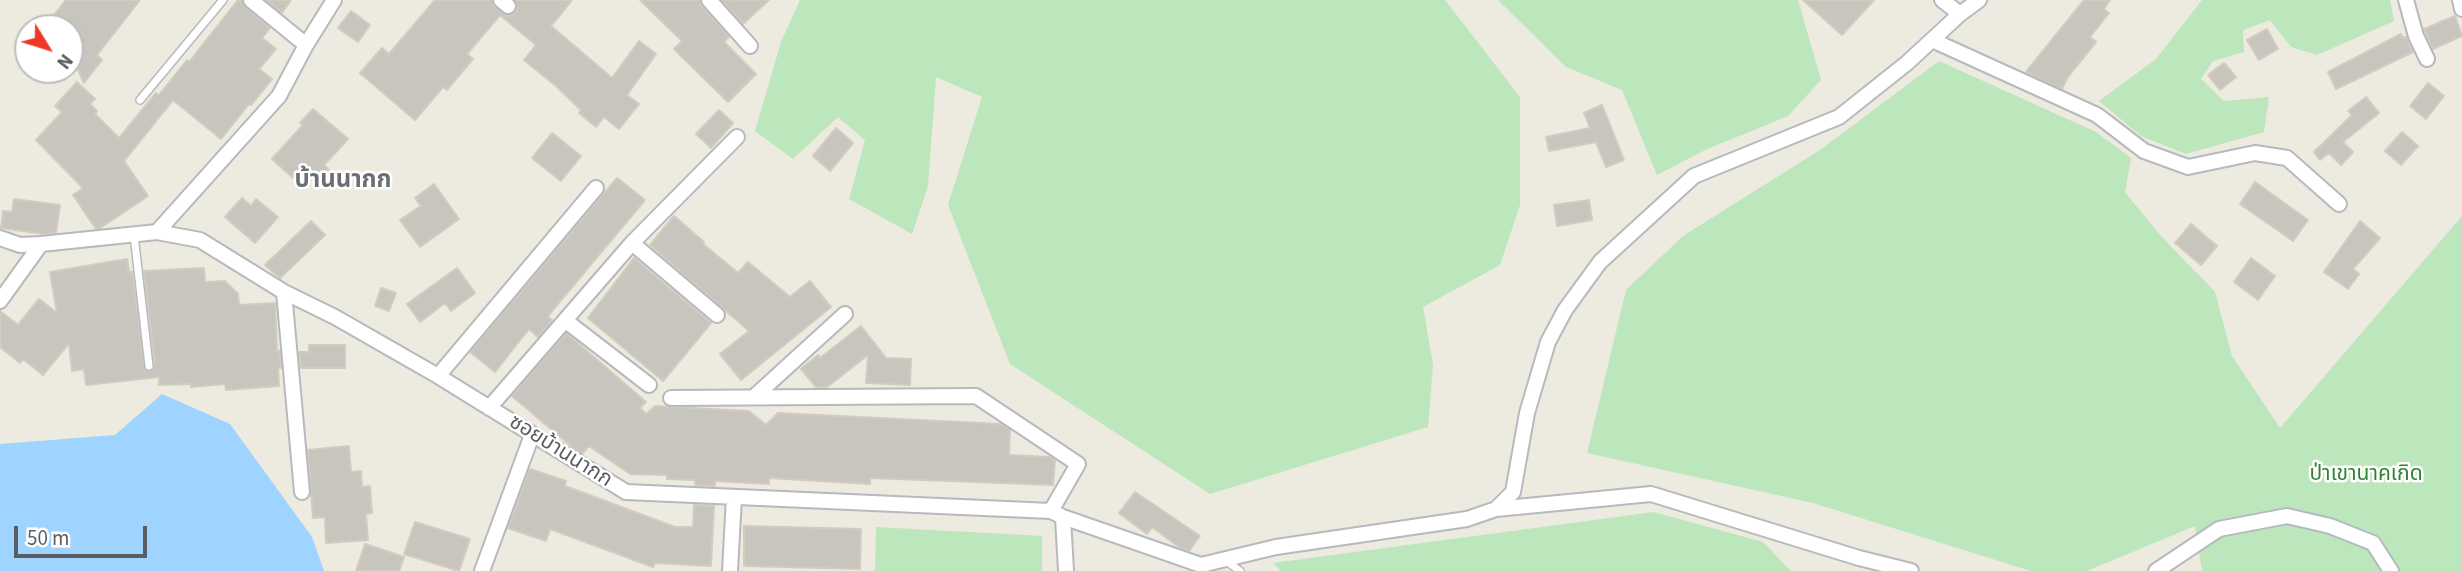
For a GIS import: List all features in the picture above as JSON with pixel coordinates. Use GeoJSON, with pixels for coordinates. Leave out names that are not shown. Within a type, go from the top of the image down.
{"type":"FeatureCollection","features":[{"type":"Feature","properties":{"kind":"street"},"geometry":{"type":"LineString","coordinates":[[251,0],[306,45]]}},
{"type":"Feature","properties":{"kind":"street"},"geometry":{"type":"LineString","coordinates":[[157,232],[279,96],[334,0]]}},
{"type":"Feature","properties":{"kind":"street"},"geometry":{"type":"LineString","coordinates":[[709,0],[750,46]]}},
{"type":"Feature","properties":{"kind":"street"},"geometry":{"type":"LineString","coordinates":[[1942,0],[1960,14]]}},
{"type":"Feature","properties":{"kind":"street"},"geometry":{"type":"LineString","coordinates":[[1496,509],[1514,492],[1527,412],[1548,342],[1564,310],[1600,262],[1694,176],[1839,117],[1907,63],[1979,0]]}},
{"type":"Feature","properties":{"kind":"street"},"geometry":{"type":"LineString","coordinates":[[2406,0],[2416,36],[2427,59]]}},
{"type":"Feature","properties":{"kind":"street"},"geometry":{"type":"LineString","coordinates":[[2460,0],[2462,9]]}},
{"type":"Feature","properties":{"kind":"street"},"geometry":{"type":"LineString","coordinates":[[1932,40],[2097,115],[2144,151],[2189,167],[2255,153],[2287,158],[2339,204]]}},
{"type":"Feature","properties":{"kind":"street"},"geometry":{"type":"LineString","coordinates":[[489,408],[632,243],[737,137]]}},
{"type":"Feature","properties":{"kind":"street"},"geometry":{"type":"LineString","coordinates":[[438,376],[596,188]]}},
{"type":"Feature","properties":{"kind":"street","name":"ซอยบ้านนากก"},"geometry":{"type":"LineString","coordinates":[[0,239],[20,245],[157,232],[201,240],[284,292],[335,317],[438,376],[626,492],[1057,514],[1201,565],[1276,547],[1467,519],[1496,509],[1651,494],[1859,558],[1911,571]]}},
{"type":"Feature","properties":{"kind":"street"},"geometry":{"type":"LineString","coordinates":[[632,243],[717,315]]}},
{"type":"Feature","properties":{"kind":"street"},"geometry":{"type":"LineString","coordinates":[[0,301],[41,244]]}},
{"type":"Feature","properties":{"kind":"street"},"geometry":{"type":"LineString","coordinates":[[284,292],[302,492]]}},
{"type":"Feature","properties":{"kind":"street"},"geometry":{"type":"LineString","coordinates":[[754,397],[845,314]]}},
{"type":"Feature","properties":{"kind":"street"},"geometry":{"type":"LineString","coordinates":[[566,321],[649,385]]}},
{"type":"Feature","properties":{"kind":"street"},"geometry":{"type":"LineString","coordinates":[[671,398],[976,396],[1078,464],[1057,514],[1066,571]]}},
{"type":"Feature","properties":{"kind":"street"},"geometry":{"type":"LineString","coordinates":[[482,571],[532,435]]}},
{"type":"Feature","properties":{"kind":"street"},"geometry":{"type":"LineString","coordinates":[[730,571],[734,497]]}},
{"type":"Feature","properties":{"kind":"street"},"geometry":{"type":"LineString","coordinates":[[2156,571],[2218,529],[2287,516],[2330,526],[2373,543],[2391,571]]}},
{"type":"Feature","properties":{"kind":"lane"},"geometry":{"type":"LineString","coordinates":[[140,100],[223,0]]}},
{"type":"Feature","properties":{"kind":"lane"},"geometry":{"type":"LineString","coordinates":[[134,235],[149,366]]}},
{"type":"Feature","properties":{"kind":"lane"},"geometry":{"type":"LineString","coordinates":[[1225,560],[1240,571]]}},
{"type":"Feature","properties":{"kind":"green space"},"geometry":{"type":"Polygon","coordinates":[[[800,0],[1445,0],[1520,97],[1520,205],[1500,265],[1423,307],[1433,365],[1428,427],[1210,494],[1010,364],[948,205],[982,97],[936,77],[928,186],[912,234],[849,199],[865,140],[838,117],[793,159],[755,131],[781,42],[800,0]]]}},
{"type":"Feature","properties":{"kind":"green space"},"geometry":{"type":"Polygon","coordinates":[[[1498,0],[1798,0],[1821,80],[1788,116],[1705,150],[1657,175],[1622,90],[1566,67],[1498,0]]]}},
{"type":"Feature","properties":{"kind":"green space"},"geometry":{"type":"Polygon","coordinates":[[[2202,0],[2390,0],[2394,21],[2317,55],[2291,47],[2270,20],[2243,30],[2244,52],[2213,61],[2201,79],[2224,101],[2269,97],[2264,132],[2186,154],[2141,136],[2099,101],[2156,59],[2202,0]]]}},
{"type":"Feature","properties":{"kind":"green space","name":"ป่าเขานาคเกิด"},"geometry":{"type":"Polygon","coordinates":[[[1939,61],[2096,132],[2131,158],[2125,192],[2160,235],[2215,292],[2232,356],[2280,428],[2462,216],[2462,571],[2202,571],[2195,526],[2087,571],[2031,571],[1813,503],[1587,453],[1626,290],[1683,236],[1820,150],[1939,61]]]}},
{"type":"Feature","properties":{"kind":"green space"},"geometry":{"type":"Polygon","coordinates":[[[1654,512],[1763,542],[1791,571],[1281,571],[1273,563],[1654,512]]]}},
{"type":"Feature","properties":{"kind":"green space"},"geometry":{"type":"Polygon","coordinates":[[[876,527],[1042,536],[1042,571],[875,571],[876,527]]]}},
{"type":"Feature","properties":{"kind":"water"},"geometry":{"type":"Polygon","coordinates":[[[162,394],[230,424],[312,537],[324,571],[0,571],[0,444],[115,435],[162,394]]]}},
{"type":"Feature","properties":{"kind":"building"},"geometry":{"type":"Polygon","coordinates":[[[66,0],[140,0],[97,55],[102,60],[84,83],[84,14],[55,14],[66,0]]]}},
{"type":"Feature","properties":{"kind":"building"},"geometry":{"type":"Polygon","coordinates":[[[238,0],[242,0],[245,7],[270,28],[262,38],[276,49],[259,69],[272,79],[221,139],[173,100],[124,161],[148,196],[96,229],[73,195],[83,188],[36,140],[62,112],[55,106],[75,84],[79,84],[95,99],[90,104],[97,111],[95,114],[119,138],[156,93],[159,95],[187,60],[189,62],[238,0]]]}},
{"type":"Feature","properties":{"kind":"building"},"geometry":{"type":"Polygon","coordinates":[[[266,0],[291,0],[282,13],[266,0]]]}},
{"type":"Feature","properties":{"kind":"building"},"geometry":{"type":"Polygon","coordinates":[[[435,0],[492,0],[495,7],[507,16],[516,12],[515,0],[572,0],[551,26],[612,78],[639,41],[656,54],[627,95],[639,104],[619,129],[604,117],[596,127],[579,113],[581,110],[556,86],[524,60],[536,45],[500,15],[467,54],[473,59],[447,90],[443,87],[415,120],[360,73],[382,48],[389,54],[435,0]]]}},
{"type":"Feature","properties":{"kind":"building"},"geometry":{"type":"Polygon","coordinates":[[[640,0],[700,0],[702,6],[729,37],[724,42],[756,74],[728,102],[674,49],[682,41],[640,0]]]}},
{"type":"Feature","properties":{"kind":"building"},"geometry":{"type":"Polygon","coordinates":[[[722,0],[769,0],[743,24],[722,0]]]}},
{"type":"Feature","properties":{"kind":"building"},"geometry":{"type":"Polygon","coordinates":[[[1803,0],[1874,0],[1842,35],[1803,0]]]}},
{"type":"Feature","properties":{"kind":"building"},"geometry":{"type":"Polygon","coordinates":[[[2084,0],[2110,0],[2104,9],[2109,13],[2090,37],[2096,42],[2067,78],[2062,89],[2026,72],[2084,0]]]}},
{"type":"Feature","properties":{"kind":"building"},"geometry":{"type":"Polygon","coordinates":[[[351,11],[370,25],[358,42],[338,28],[351,11]]]}},
{"type":"Feature","properties":{"kind":"building"},"geometry":{"type":"Polygon","coordinates":[[[2455,16],[2462,36],[2433,49],[2424,29],[2455,16]]]}},
{"type":"Feature","properties":{"kind":"building"},"geometry":{"type":"Polygon","coordinates":[[[2267,29],[2278,49],[2259,60],[2247,40],[2267,29]]]}},
{"type":"Feature","properties":{"kind":"building"},"geometry":{"type":"Polygon","coordinates":[[[2401,34],[2403,38],[2406,37],[2413,52],[2336,89],[2328,72],[2401,34]]]}},
{"type":"Feature","properties":{"kind":"building"},"geometry":{"type":"Polygon","coordinates":[[[2224,63],[2236,77],[2220,90],[2208,75],[2224,63]]]}},
{"type":"Feature","properties":{"kind":"building"},"geometry":{"type":"Polygon","coordinates":[[[2428,83],[2444,96],[2426,119],[2410,106],[2428,83]]]}},
{"type":"Feature","properties":{"kind":"building"},"geometry":{"type":"Polygon","coordinates":[[[2366,97],[2379,113],[2343,142],[2353,152],[2341,165],[2329,153],[2320,160],[2314,152],[2352,115],[2348,111],[2366,97]]]}},
{"type":"Feature","properties":{"kind":"building"},"geometry":{"type":"Polygon","coordinates":[[[1602,105],[1624,160],[1606,167],[1596,142],[1549,151],[1546,137],[1590,128],[1584,113],[1602,105]]]}},
{"type":"Feature","properties":{"kind":"building"},"geometry":{"type":"Polygon","coordinates":[[[313,109],[348,139],[324,165],[329,170],[318,183],[301,168],[293,178],[272,159],[303,125],[300,123],[313,109]]]}},
{"type":"Feature","properties":{"kind":"building"},"geometry":{"type":"Polygon","coordinates":[[[719,110],[733,123],[711,148],[696,134],[719,110]]]}},
{"type":"Feature","properties":{"kind":"building"},"geometry":{"type":"Polygon","coordinates":[[[836,128],[853,143],[830,171],[813,156],[836,128]]]}},
{"type":"Feature","properties":{"kind":"building"},"geometry":{"type":"Polygon","coordinates":[[[2402,132],[2418,146],[2401,165],[2385,151],[2402,132]]]}},
{"type":"Feature","properties":{"kind":"building"},"geometry":{"type":"Polygon","coordinates":[[[552,133],[581,156],[561,181],[532,158],[552,133]]]}},
{"type":"Feature","properties":{"kind":"building"},"geometry":{"type":"Polygon","coordinates":[[[617,178],[645,200],[552,311],[548,317],[552,320],[538,337],[529,329],[495,372],[470,352],[617,178]]]}},
{"type":"Feature","properties":{"kind":"building"},"geometry":{"type":"Polygon","coordinates":[[[2255,182],[2308,220],[2293,241],[2240,204],[2255,182]]]}},
{"type":"Feature","properties":{"kind":"building"},"geometry":{"type":"Polygon","coordinates":[[[434,184],[459,219],[420,247],[400,220],[421,206],[415,198],[434,184]]]}},
{"type":"Feature","properties":{"kind":"building"},"geometry":{"type":"Polygon","coordinates":[[[242,198],[251,206],[256,199],[278,217],[255,243],[225,217],[242,198]]]}},
{"type":"Feature","properties":{"kind":"building"},"geometry":{"type":"Polygon","coordinates":[[[14,199],[60,205],[56,233],[1,228],[3,211],[12,212],[14,199]]]}},
{"type":"Feature","properties":{"kind":"building"},"geometry":{"type":"Polygon","coordinates":[[[1589,200],[1592,220],[1557,226],[1554,205],[1589,200]]]}},
{"type":"Feature","properties":{"kind":"building"},"geometry":{"type":"Polygon","coordinates":[[[674,216],[738,273],[748,262],[790,297],[810,281],[831,307],[741,380],[720,354],[749,331],[650,245],[674,216]]]}},
{"type":"Feature","properties":{"kind":"building"},"geometry":{"type":"Polygon","coordinates":[[[311,221],[325,235],[280,278],[265,265],[311,221]]]}},
{"type":"Feature","properties":{"kind":"building"},"geometry":{"type":"Polygon","coordinates":[[[2360,221],[2380,238],[2353,269],[2359,274],[2348,289],[2324,272],[2360,221]]]}},
{"type":"Feature","properties":{"kind":"building"},"geometry":{"type":"Polygon","coordinates":[[[2191,224],[2217,246],[2201,265],[2175,243],[2191,224]]]}},
{"type":"Feature","properties":{"kind":"building"},"geometry":{"type":"Polygon","coordinates":[[[634,258],[711,323],[663,381],[588,318],[634,258]]]}},
{"type":"Feature","properties":{"kind":"building"},"geometry":{"type":"Polygon","coordinates":[[[2251,258],[2275,276],[2258,300],[2234,282],[2251,258]]]}},
{"type":"Feature","properties":{"kind":"building"},"geometry":{"type":"Polygon","coordinates":[[[127,259],[129,272],[132,272],[145,370],[152,371],[155,365],[144,271],[204,268],[205,282],[225,281],[238,294],[239,305],[275,303],[277,351],[280,351],[281,368],[278,368],[279,386],[226,390],[225,384],[191,387],[191,384],[159,385],[159,377],[86,385],[84,369],[72,371],[69,343],[43,375],[23,359],[20,363],[0,347],[0,311],[18,325],[39,299],[57,313],[50,272],[127,259]]]}},
{"type":"Feature","properties":{"kind":"building"},"geometry":{"type":"Polygon","coordinates":[[[457,268],[475,293],[451,311],[445,303],[420,322],[407,304],[457,268]]]}},
{"type":"Feature","properties":{"kind":"building"},"geometry":{"type":"Polygon","coordinates":[[[381,288],[396,293],[389,311],[375,306],[381,288]]]}},
{"type":"Feature","properties":{"kind":"building"},"geometry":{"type":"Polygon","coordinates":[[[861,326],[886,358],[911,359],[910,385],[866,383],[868,355],[827,387],[816,387],[801,369],[818,355],[820,358],[861,326]]]}},
{"type":"Feature","properties":{"kind":"building"},"geometry":{"type":"Polygon","coordinates":[[[566,333],[646,402],[640,408],[646,414],[655,406],[749,411],[766,425],[778,413],[1001,424],[1010,430],[1009,455],[1050,457],[1055,460],[1053,485],[870,478],[870,484],[769,478],[769,484],[715,481],[715,486],[695,485],[695,480],[667,479],[667,475],[630,474],[589,446],[582,454],[512,396],[566,333]]]}},
{"type":"Feature","properties":{"kind":"building"},"geometry":{"type":"Polygon","coordinates":[[[309,345],[345,345],[345,368],[301,368],[299,352],[309,352],[309,345]]]}},
{"type":"Feature","properties":{"kind":"building"},"geometry":{"type":"Polygon","coordinates":[[[349,446],[351,472],[361,471],[362,487],[370,486],[372,513],[366,514],[368,540],[326,543],[325,517],[313,518],[308,450],[349,446]]]}},
{"type":"Feature","properties":{"kind":"building"},"geometry":{"type":"Polygon","coordinates":[[[530,469],[566,481],[565,486],[675,527],[693,527],[694,505],[714,506],[711,566],[655,563],[653,567],[550,529],[546,541],[508,528],[530,469]]]}},
{"type":"Feature","properties":{"kind":"building"},"geometry":{"type":"Polygon","coordinates":[[[1135,492],[1200,536],[1189,551],[1152,527],[1147,534],[1119,513],[1135,492]]]}},
{"type":"Feature","properties":{"kind":"building"},"geometry":{"type":"Polygon","coordinates":[[[415,522],[470,539],[459,571],[404,554],[415,522]]]}},
{"type":"Feature","properties":{"kind":"building"},"geometry":{"type":"Polygon","coordinates":[[[744,526],[861,529],[860,569],[744,566],[744,526]]]}},
{"type":"Feature","properties":{"kind":"building"},"geometry":{"type":"Polygon","coordinates":[[[365,544],[404,557],[399,571],[356,571],[365,544]]]}},
{"type":"Feature","properties":{"kind":"district","name":"บ้านนากก"},"geometry":{"type":"Point","coordinates":[343,182]}}]}
